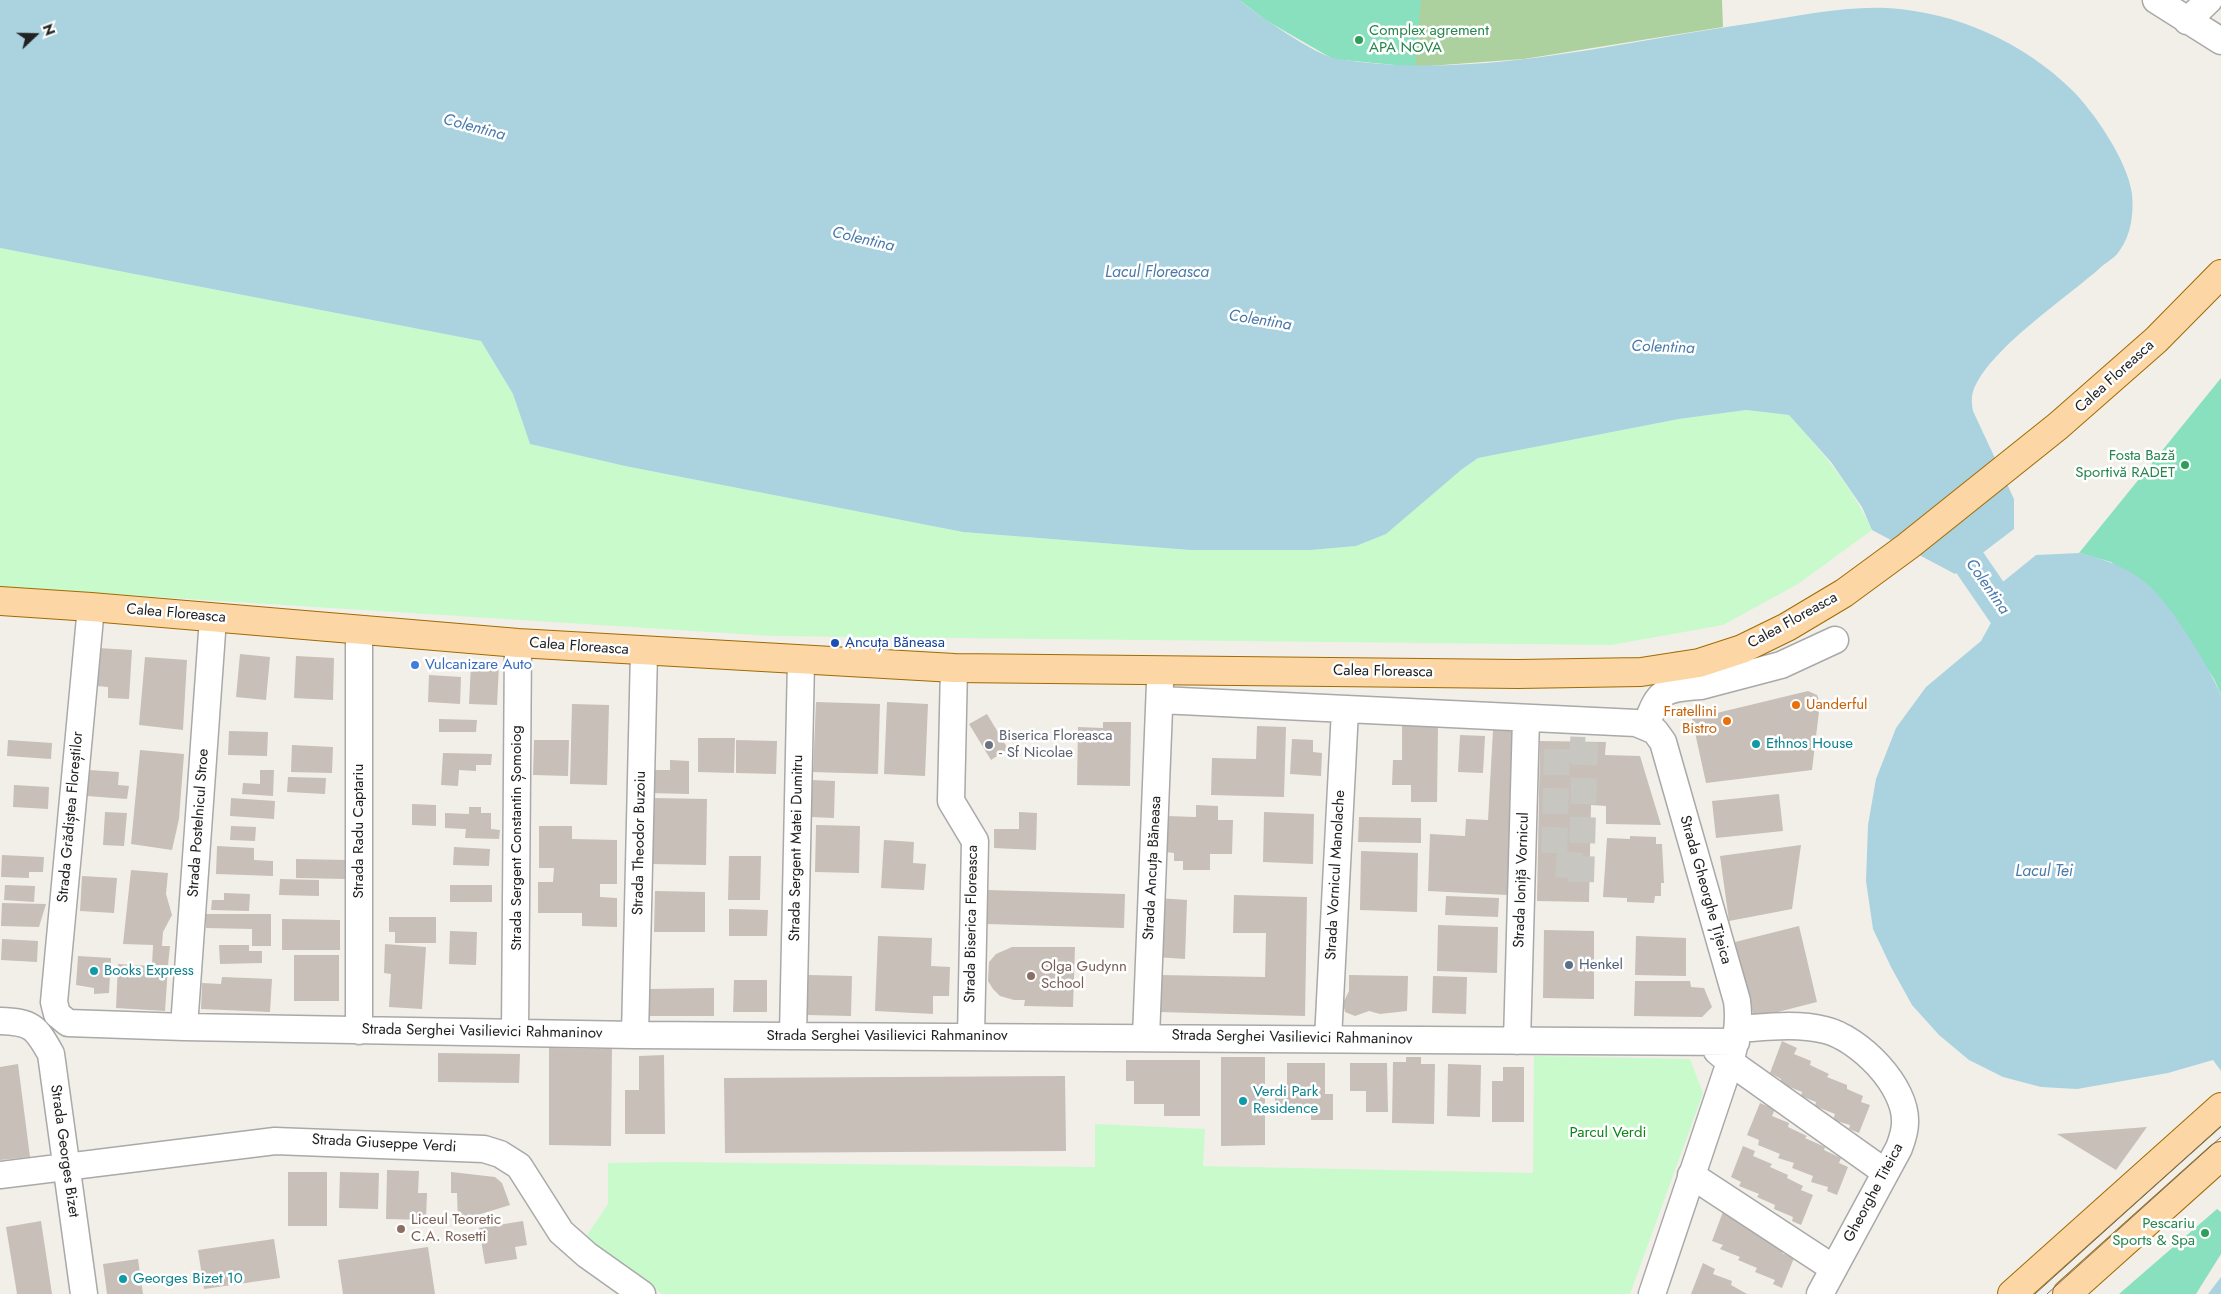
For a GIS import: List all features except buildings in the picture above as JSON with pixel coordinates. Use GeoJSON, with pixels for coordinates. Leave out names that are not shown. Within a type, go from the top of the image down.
{"type":"FeatureCollection","features":[{"type":"Feature","properties":{"kind":"main road","name":"Calea Floreasca"},"geometry":{"type":"LineString","coordinates":[[0,601],[91,606],[213,618],[644,652],[954,668],[1604,674],[1641,672],[1699,663],[1742,648],[1787,628],[1844,593],[1908,546],[2022,456],[2156,340],[2221,274]]}},
{"type":"Feature","properties":{"kind":"main road"},"geometry":{"type":"LineString","coordinates":[[2012,1294],[2216,1111]]}},
{"type":"Feature","properties":{"kind":"main road"},"geometry":{"type":"LineString","coordinates":[[2068,1294],[2221,1156]]}},
{"type":"Feature","properties":{"kind":"street"},"geometry":{"type":"LineString","coordinates":[[2156,0],[2221,41]]}},
{"type":"Feature","properties":{"kind":"street"},"geometry":{"type":"LineString","coordinates":[[2187,20],[2209,0]]}},
{"type":"Feature","properties":{"kind":"street","name":"Strada Grădiștea Floreștilor"},"geometry":{"type":"LineString","coordinates":[[68,1023],[57,1014],[54,1002],[91,606]]}},
{"type":"Feature","properties":{"kind":"street","name":"Strada Postelnicul Stroe"},"geometry":{"type":"LineString","coordinates":[[184,1027],[213,618]]}},
{"type":"Feature","properties":{"kind":"street"},"geometry":{"type":"LineString","coordinates":[[1787,628],[1793,660]]}},
{"type":"Feature","properties":{"kind":"street","name":"Strada Radu Captariu"},"geometry":{"type":"LineString","coordinates":[[358,630],[359,1031]]}},
{"type":"Feature","properties":{"kind":"street"},"geometry":{"type":"LineString","coordinates":[[1167,670],[1160,700],[1526,719],[1586,732],[1636,723],[1646,726],[1655,701],[1670,688],[1701,686],[1781,665],[1836,640]]}},
{"type":"Feature","properties":{"kind":"street","name":"Strada Sergent Constantin Șomoiog"},"geometry":{"type":"LineString","coordinates":[[515,1033],[518,643]]}},
{"type":"Feature","properties":{"kind":"street","name":"Strada Theodor Buzoiu"},"geometry":{"type":"LineString","coordinates":[[635,1035],[644,652]]}},
{"type":"Feature","properties":{"kind":"street","name":"Strada Sergent Matei Dumitru"},"geometry":{"type":"LineString","coordinates":[[794,1035],[801,660]]}},
{"type":"Feature","properties":{"kind":"street"},"geometry":{"type":"LineString","coordinates":[[1678,666],[1701,686]]}},
{"type":"Feature","properties":{"kind":"street","name":"Strada Biserica Floreasca"},"geometry":{"type":"LineString","coordinates":[[954,668],[951,801],[975,841],[970,1036]]}},
{"type":"Feature","properties":{"kind":"street"},"geometry":{"type":"LineString","coordinates":[[1167,670],[1185,702]]}},
{"type":"Feature","properties":{"kind":"street","name":"Strada Ancuța Băneasa"},"geometry":{"type":"LineString","coordinates":[[1146,1036],[1160,700]]}},
{"type":"Feature","properties":{"kind":"street","name":"Strada Vornicul Manolache"},"geometry":{"type":"LineString","coordinates":[[1328,1039],[1344,710]]}},
{"type":"Feature","properties":{"kind":"street","name":"Strada Ioniță Vornicul"},"geometry":{"type":"LineString","coordinates":[[1517,1041],[1526,719]]}},
{"type":"Feature","properties":{"kind":"street","name":"Strada Gheorghe Țițeica"},"geometry":{"type":"LineString","coordinates":[[1646,726],[1655,731],[1663,742],[1737,1001],[1734,1044],[1652,1294]]}},
{"type":"Feature","properties":{"kind":"street","name":"Strada Georges Bizet"},"geometry":{"type":"LineString","coordinates":[[10,1022],[35,1029],[50,1054],[84,1294]]}},
{"type":"Feature","properties":{"kind":"street","name":"Strada Serghei Vasilievici Rahmaninov"},"geometry":{"type":"LineString","coordinates":[[68,1023],[359,1031],[635,1035],[1146,1036],[1517,1041],[1706,1041],[1734,1044]]}},
{"type":"Feature","properties":{"kind":"street","name":"Gheorghe Titeica"},"geometry":{"type":"LineString","coordinates":[[1734,1044],[1802,1025],[1820,1028],[1847,1038],[1869,1055],[1892,1084],[1904,1110],[1906,1121],[1901,1142],[1820,1294]]}},
{"type":"Feature","properties":{"kind":"street"},"geometry":{"type":"LineString","coordinates":[[1734,1044],[1885,1172]]}},
{"type":"Feature","properties":{"kind":"street","name":"Strada Giuseppe Verdi"},"geometry":{"type":"LineString","coordinates":[[0,1175],[275,1141],[484,1149],[500,1154],[519,1166],[561,1232],[587,1255],[642,1294]]}},
{"type":"Feature","properties":{"kind":"street"},"geometry":{"type":"LineString","coordinates":[[1691,1175],[1834,1268]]}},
{"type":"Feature","properties":{"kind":"green space","name":"Complex agrement APA NOVA"},"geometry":{"type":"Polygon","coordinates":[[[1239,0],[1421,0],[1415,67],[1333,59],[1267,21],[1239,0]]]}},
{"type":"Feature","properties":{"kind":"green space"},"geometry":{"type":"Polygon","coordinates":[[[1274,0],[1722,0],[1723,27],[1524,59],[1415,67],[1274,0]]]}},
{"type":"Feature","properties":{"kind":"green space"},"geometry":{"type":"Polygon","coordinates":[[[0,248],[481,341],[513,394],[530,444],[625,466],[963,532],[1190,550],[1311,550],[1356,546],[1478,458],[1679,419],[1746,410],[1789,415],[1845,484],[1872,530],[1798,584],[1723,625],[1611,645],[773,636],[0,587],[0,248]]]}},
{"type":"Feature","properties":{"kind":"green space","name":"Fosta Bază Sportivă RADET"},"geometry":{"type":"Polygon","coordinates":[[[2221,378],[2221,695],[2214,679],[2169,610],[2111,562],[2079,553],[2221,378]]]}},
{"type":"Feature","properties":{"kind":"green space","name":"Parcul Verdi"},"geometry":{"type":"Polygon","coordinates":[[[1534,1056],[1690,1059],[1703,1093],[1630,1294],[662,1294],[585,1238],[608,1204],[608,1163],[673,1162],[1095,1167],[1095,1124],[1205,1129],[1203,1166],[1533,1173],[1534,1056]]]}},
{"type":"Feature","properties":{"kind":"green space","name":"Pescariu Sports & Spa"},"geometry":{"type":"Polygon","coordinates":[[[2217,1209],[2221,1212],[2221,1254],[2196,1294],[2119,1294],[2217,1209]]]}},
{"type":"Feature","properties":{"kind":"water","name":"Lacul Floreasca"},"geometry":{"type":"Polygon","coordinates":[[[0,0],[1239,0],[1287,34],[1316,51],[1338,59],[1390,65],[1494,62],[1598,49],[1820,12],[1887,8],[1938,16],[1987,32],[2010,44],[2053,73],[2091,111],[2109,139],[2124,167],[2129,181],[2133,209],[2127,238],[2116,255],[2011,342],[1981,376],[1973,392],[1973,411],[2014,499],[2014,529],[1955,574],[1872,530],[1862,507],[1831,462],[1789,415],[1746,410],[1679,419],[1478,458],[1461,470],[1386,534],[1356,546],[1311,550],[1190,550],[963,532],[625,466],[530,444],[513,394],[481,341],[0,248],[0,0]]]}},
{"type":"Feature","properties":{"kind":"water","name":"Lacul Tei"},"geometry":{"type":"Polygon","coordinates":[[[2079,553],[2122,567],[2138,576],[2155,591],[2188,635],[2221,695],[2221,1071],[2213,1060],[2168,1073],[2077,1089],[2041,1087],[2003,1077],[1969,1060],[1939,1035],[1912,1005],[1873,929],[1866,881],[1868,825],[1876,779],[1896,728],[1926,687],[1981,641],[1992,621],[1978,602],[2036,555],[2079,553]]]}},
{"type":"Feature","properties":{"kind":"water"},"geometry":{"type":"Polygon","coordinates":[[[2221,1277],[2221,1294],[2208,1294],[2221,1277]]]}},
{"type":"Feature","properties":{"kind":"waterway","name":"Colentina"},"geometry":{"type":"LineString","coordinates":[[1944,525],[2016,630]]}},
{"type":"Feature","properties":{"kind":"tunnel"},"geometry":{"type":"LineString","coordinates":[[1581,882],[1585,742]]}},
{"type":"Feature","properties":{"kind":"tunnel"},"geometry":{"type":"LineString","coordinates":[[1582,866],[1554,864],[1557,749],[1585,750]]}},
{"type":"Feature","properties":{"kind":"tram line"},"geometry":{"type":"LineString","coordinates":[[2035,1294],[2221,1126]]}},
{"type":"Feature","properties":{"kind":"tram line"},"geometry":{"type":"LineString","coordinates":[[2047,1294],[2221,1137]]}},
{"type":"Feature","properties":{"kind":"place","name":"Complex agrement APA NOVA"},"geometry":{"type":"Point","coordinates":[1359,40]}},
{"type":"Feature","properties":{"kind":"place","name":"Fosta Bază Sportivă RADET"},"geometry":{"type":"Point","coordinates":[2185,465]}},
{"type":"Feature","properties":{"kind":"place","name":"Ancuța Băneasa"},"geometry":{"type":"Point","coordinates":[835,643]}},
{"type":"Feature","properties":{"kind":"place","name":"Vulcanizare Auto"},"geometry":{"type":"Point","coordinates":[415,665]}},
{"type":"Feature","properties":{"kind":"place","name":"Uanderful"},"geometry":{"type":"Point","coordinates":[1796,705]}},
{"type":"Feature","properties":{"kind":"place","name":"Fratellini Bistro"},"geometry":{"type":"Point","coordinates":[1727,721]}},
{"type":"Feature","properties":{"kind":"place","name":"Ethnos House"},"geometry":{"type":"Point","coordinates":[1756,744]}},
{"type":"Feature","properties":{"kind":"place","name":"Biserica Floreasca - Sf Nicolae"},"geometry":{"type":"Point","coordinates":[989,745]}},
{"type":"Feature","properties":{"kind":"place","name":"Henkel"},"geometry":{"type":"Point","coordinates":[1569,965]}},
{"type":"Feature","properties":{"kind":"place","name":"Books Express"},"geometry":{"type":"Point","coordinates":[94,971]}},
{"type":"Feature","properties":{"kind":"place","name":"Olga Gudynn School"},"geometry":{"type":"Point","coordinates":[1031,976]}},
{"type":"Feature","properties":{"kind":"place","name":"Verdi Park Residence"},"geometry":{"type":"Point","coordinates":[1243,1101]}},
{"type":"Feature","properties":{"kind":"place","name":"Liceul Teoretic C.A. Rosetti"},"geometry":{"type":"Point","coordinates":[401,1229]}},
{"type":"Feature","properties":{"kind":"place","name":"Pescariu Sports & Spa"},"geometry":{"type":"Point","coordinates":[2205,1233]}},
{"type":"Feature","properties":{"kind":"place","name":"Georges Bizet 10"},"geometry":{"type":"Point","coordinates":[123,1279]}}]}
